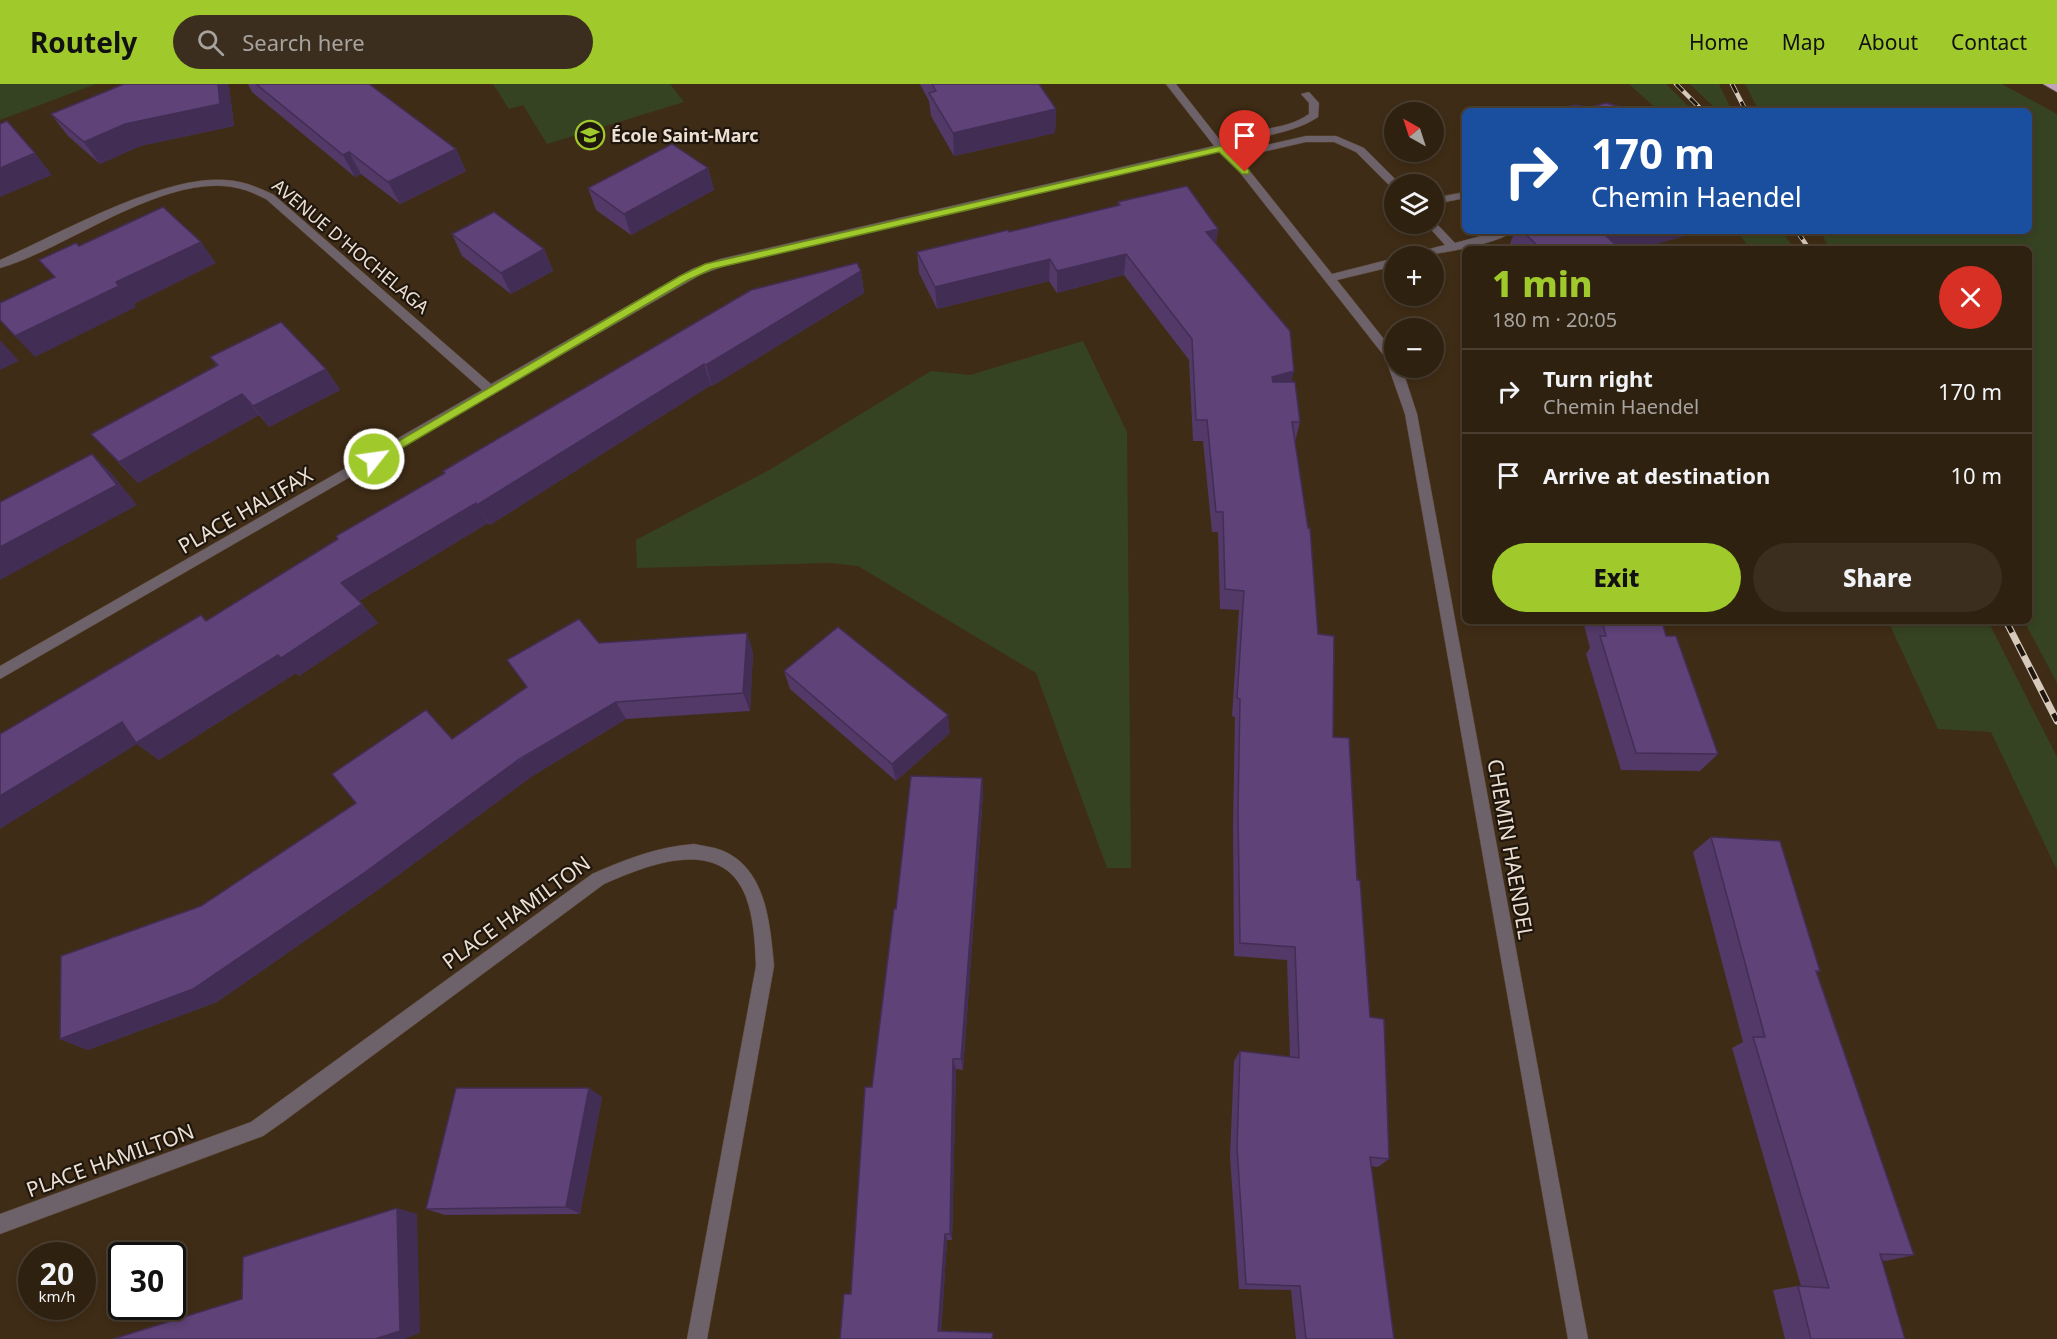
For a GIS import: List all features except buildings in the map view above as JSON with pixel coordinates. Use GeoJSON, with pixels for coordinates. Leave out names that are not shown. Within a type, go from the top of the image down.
{"type":"FeatureCollection","features":[{"type":"Feature","properties":{"kind":"highway"},"geometry":{"type":"LineString","coordinates":[[2049,84],[2057,88]]}},
{"type":"Feature","properties":{"kind":"street","name":"CHEMIN HAENDEL"},"geometry":{"type":"LineString","coordinates":[[1171,84],[1221,148],[1245,172],[1331,278],[1384,347]]}},
{"type":"Feature","properties":{"kind":"street"},"geometry":{"type":"LineString","coordinates":[[1221,148],[1251,135],[1297,125],[1308,120],[1315,111],[1314,103],[1306,94]]}},
{"type":"Feature","properties":{"kind":"street"},"geometry":{"type":"LineString","coordinates":[[1221,148],[1262,149],[1306,138],[1323,137],[1350,144],[1366,155],[1384,174]]}},
{"type":"Feature","properties":{"kind":"street","name":"PLACE HALIFAX"},"geometry":{"type":"LineString","coordinates":[[0,673],[708,266],[1221,148]]}},
{"type":"Feature","properties":{"kind":"street","name":"AVENUE D'HOCHELAGA"},"geometry":{"type":"LineString","coordinates":[[0,264],[130,206],[174,190],[216,184],[251,188],[270,197],[491,391]]}},
{"type":"Feature","properties":{"kind":"street"},"geometry":{"type":"LineString","coordinates":[[1444,199],[1462,196]]}},
{"type":"Feature","properties":{"kind":"street"},"geometry":{"type":"LineString","coordinates":[[1441,234],[1453,247]]}},
{"type":"Feature","properties":{"kind":"street"},"geometry":{"type":"LineString","coordinates":[[1444,249],[1503,234]]}},
{"type":"Feature","properties":{"kind":"street"},"geometry":{"type":"LineString","coordinates":[[1331,278],[1384,265]]}},
{"type":"Feature","properties":{"kind":"street","name":"CHEMIN HAENDEL"},"geometry":{"type":"LineString","coordinates":[[1399,378],[1412,414],[1578,1339]]}},
{"type":"Feature","properties":{"kind":"street","name":"PLACE HAMILTON"},"geometry":{"type":"LineString","coordinates":[[0,1224],[256,1129],[277,1116],[598,879],[629,864],[661,854],[687,850],[708,853],[741,871],[754,890],[765,939],[765,966],[697,1339]]}},
{"type":"Feature","properties":{"kind":"green space"},"geometry":{"type":"Polygon","coordinates":[[[0,84],[96,84],[0,120],[0,84]]]}},
{"type":"Feature","properties":{"kind":"green space"},"geometry":{"type":"Polygon","coordinates":[[[493,84],[670,84],[684,102],[547,144],[523,105],[509,109],[493,84]]]}},
{"type":"Feature","properties":{"kind":"green space"},"geometry":{"type":"Polygon","coordinates":[[[1629,84],[1666,84],[1690,108],[1656,108],[1629,84]]]}},
{"type":"Feature","properties":{"kind":"green space"},"geometry":{"type":"Polygon","coordinates":[[[1690,84],[1719,84],[1731,108],[1715,108],[1690,84]]]}},
{"type":"Feature","properties":{"kind":"green space"},"geometry":{"type":"Polygon","coordinates":[[[1745,84],[2002,84],[2057,114],[2057,683],[2026,624],[2032,624],[2032,246],[1828,246],[1822,234],[2032,234],[2032,108],[1757,108],[1745,84]]]}},
{"type":"Feature","properties":{"kind":"green space"},"geometry":{"type":"Polygon","coordinates":[[[1739,234],[1784,234],[1792,246],[1748,246],[1739,234]]]}},
{"type":"Feature","properties":{"kind":"green space"},"geometry":{"type":"Polygon","coordinates":[[[1083,341],[1127,432],[1131,868],[1107,868],[1036,673],[858,566],[830,563],[637,568],[636,540],[771,469],[931,371],[970,375],[1083,341]]]}},
{"type":"Feature","properties":{"kind":"green space"},"geometry":{"type":"Polygon","coordinates":[[[1889,624],[1990,624],[2057,757],[2057,870],[1991,732],[1938,729],[1889,624]]]}},
{"type":"Feature","properties":{"kind":"railway"},"geometry":{"type":"LineString","coordinates":[[1676,84],[1700,108]]}},
{"type":"Feature","properties":{"kind":"railway"},"geometry":{"type":"LineString","coordinates":[[1732,84],[1744,108]]}},
{"type":"Feature","properties":{"kind":"railway"},"geometry":{"type":"LineString","coordinates":[[1799,234],[1807,246]]}},
{"type":"Feature","properties":{"kind":"railway"},"geometry":{"type":"LineString","coordinates":[[2008,624],[2057,721]]}},
{"type":"Feature","properties":{"kind":"place","name":"École Saint-Marc"},"geometry":{"type":"Point","coordinates":[590,135]}},
{"type":"Feature","properties":{"kind":"route"},"geometry":{"type":"LineString","coordinates":[[374,459],[708,266],[1221,148],[1245,172]]}}]}
